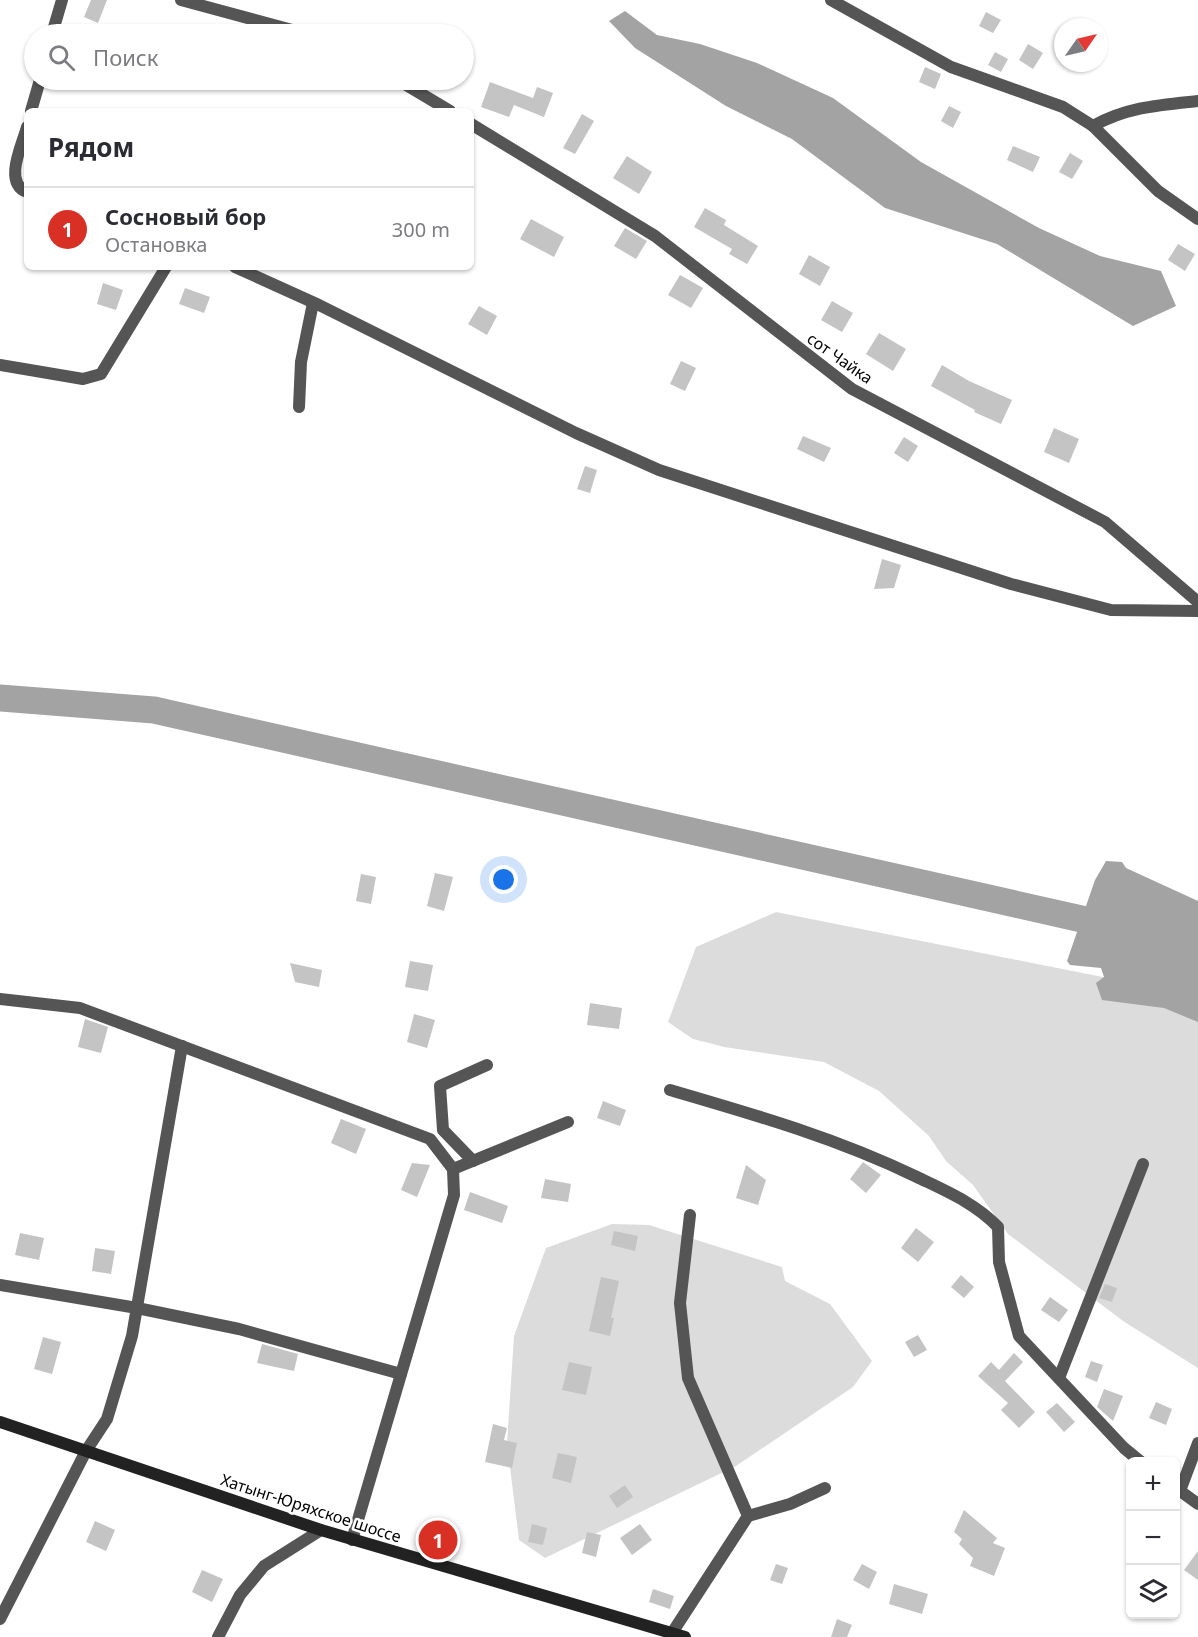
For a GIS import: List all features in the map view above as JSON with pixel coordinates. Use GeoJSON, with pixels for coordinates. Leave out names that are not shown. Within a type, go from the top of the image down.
{"type":"FeatureCollection","features":[{"type":"Feature","properties":{"kind":"main road","name":"Хатынг-Юряхское шоссе"},"geometry":{"type":"LineString","coordinates":[[0,1422],[352,1540],[685,1637]]}},
{"type":"Feature","properties":{"kind":"street"},"geometry":{"type":"LineString","coordinates":[[55,24],[62,0]]}},
{"type":"Feature","properties":{"kind":"street"},"geometry":{"type":"LineString","coordinates":[[181,0],[270,24]]}},
{"type":"Feature","properties":{"kind":"street"},"geometry":{"type":"LineString","coordinates":[[831,0],[951,67],[1063,107],[1093,126],[1158,191],[1198,219]]}},
{"type":"Feature","properties":{"kind":"street"},"geometry":{"type":"LineString","coordinates":[[33,108],[37,90]]}},
{"type":"Feature","properties":{"kind":"street"},"geometry":{"type":"LineString","coordinates":[[415,90],[445,108]]}},
{"type":"Feature","properties":{"kind":"street"},"geometry":{"type":"LineString","coordinates":[[1093,126],[1114,114],[1140,106],[1198,101]]}},
{"type":"Feature","properties":{"kind":"street","name":"сот Чайка"},"geometry":{"type":"LineString","coordinates":[[474,126],[655,236],[852,389],[1105,522],[1198,602]]}},
{"type":"Feature","properties":{"kind":"street"},"geometry":{"type":"LineString","coordinates":[[24,138],[14,175],[17,184],[24,190]]}},
{"type":"Feature","properties":{"kind":"street"},"geometry":{"type":"LineString","coordinates":[[0,365],[84,379],[101,374],[164,270]]}},
{"type":"Feature","properties":{"kind":"street"},"geometry":{"type":"LineString","coordinates":[[242,270],[576,433],[659,470],[1011,584],[1112,610],[1198,611]]}},
{"type":"Feature","properties":{"kind":"street"},"geometry":{"type":"LineString","coordinates":[[299,407],[301,362],[313,303]]}},
{"type":"Feature","properties":{"kind":"street"},"geometry":{"type":"LineString","coordinates":[[0,999],[80,1008],[430,1139],[453,1169],[454,1195],[352,1540]]}},
{"type":"Feature","properties":{"kind":"street"},"geometry":{"type":"LineString","coordinates":[[0,1620],[86,1451],[107,1419],[132,1336],[182,1046]]}},
{"type":"Feature","properties":{"kind":"street"},"geometry":{"type":"LineString","coordinates":[[473,1161],[442,1130],[440,1086],[487,1065]]}},
{"type":"Feature","properties":{"kind":"street"},"geometry":{"type":"LineString","coordinates":[[670,1090],[791,1125],[894,1166],[981,1210],[998,1227],[999,1262],[1019,1336],[1124,1448],[1136,1457]]}},
{"type":"Feature","properties":{"kind":"street"},"geometry":{"type":"LineString","coordinates":[[453,1169],[568,1122]]}},
{"type":"Feature","properties":{"kind":"street"},"geometry":{"type":"LineString","coordinates":[[1059,1378],[1143,1164]]}},
{"type":"Feature","properties":{"kind":"street"},"geometry":{"type":"LineString","coordinates":[[690,1215],[680,1303],[688,1378],[748,1516]]}},
{"type":"Feature","properties":{"kind":"street"},"geometry":{"type":"LineString","coordinates":[[0,1285],[137,1308],[239,1329],[401,1374]]}},
{"type":"Feature","properties":{"kind":"street"},"geometry":{"type":"LineString","coordinates":[[1180,1484],[1198,1443]]}},
{"type":"Feature","properties":{"kind":"street"},"geometry":{"type":"LineString","coordinates":[[672,1633],[748,1516],[790,1504],[825,1488]]}},
{"type":"Feature","properties":{"kind":"street"},"geometry":{"type":"LineString","coordinates":[[1180,1490],[1198,1504]]}},
{"type":"Feature","properties":{"kind":"street"},"geometry":{"type":"LineString","coordinates":[[218,1637],[240,1595],[264,1566],[321,1530]]}},
{"type":"Feature","properties":{"kind":"shaded area"},"geometry":{"type":"Polygon","coordinates":[[[625,11],[657,35],[700,44],[757,63],[833,98],[921,162],[1039,228],[1100,256],[1161,271],[1176,306],[1133,326],[997,244],[885,208],[792,139],[726,106],[635,48],[609,21],[625,11]]]}},
{"type":"Feature","properties":{"kind":"shaded area"},"geometry":{"type":"Polygon","coordinates":[[[1106,861],[1122,862],[1126,868],[1198,901],[1198,1022],[1164,1008],[1102,1000],[1096,983],[1104,977],[1101,968],[1070,965],[1067,961],[1095,880],[1106,861]]]}},
{"type":"Feature","properties":{"kind":"shaded area"},"geometry":{"type":"Polygon","coordinates":[[[776,912],[1198,996],[1198,1368],[1123,1321],[1008,1234],[973,1185],[946,1161],[929,1136],[879,1091],[824,1062],[724,1047],[693,1039],[668,1022],[696,947],[776,912]]]}},
{"type":"Feature","properties":{"kind":"shaded area"},"geometry":{"type":"Polygon","coordinates":[[[612,1224],[649,1225],[782,1267],[785,1281],[830,1304],[872,1361],[853,1387],[736,1466],[545,1558],[519,1540],[507,1443],[514,1336],[546,1248],[612,1224]]]}},
{"type":"Feature","properties":{"kind":"building"},"geometry":{"type":"Polygon","coordinates":[[[91,0],[107,0],[98,23],[84,17],[91,0]]]}},
{"type":"Feature","properties":{"kind":"building"},"geometry":{"type":"Polygon","coordinates":[[[986,12],[1001,20],[993,33],[979,26],[986,12]]]}},
{"type":"Feature","properties":{"kind":"building"},"geometry":{"type":"Polygon","coordinates":[[[1028,44],[1043,53],[1033,69],[1019,60],[1028,44]]]}},
{"type":"Feature","properties":{"kind":"building"},"geometry":{"type":"Polygon","coordinates":[[[995,52],[1008,59],[1001,72],[988,65],[995,52]]]}},
{"type":"Feature","properties":{"kind":"building"},"geometry":{"type":"Polygon","coordinates":[[[925,67],[941,74],[935,89],[919,82],[925,67]]]}},
{"type":"Feature","properties":{"kind":"building"},"geometry":{"type":"Polygon","coordinates":[[[490,82],[533,98],[537,87],[553,93],[544,117],[514,105],[509,117],[481,107],[490,82]]]}},
{"type":"Feature","properties":{"kind":"building"},"geometry":{"type":"Polygon","coordinates":[[[949,106],[961,112],[953,128],[941,121],[949,106]]]}},
{"type":"Feature","properties":{"kind":"building"},"geometry":{"type":"Polygon","coordinates":[[[582,114],[594,121],[575,154],[563,148],[582,114]]]}},
{"type":"Feature","properties":{"kind":"building"},"geometry":{"type":"Polygon","coordinates":[[[1013,146],[1040,157],[1033,172],[1007,160],[1013,146]]]}},
{"type":"Feature","properties":{"kind":"building"},"geometry":{"type":"Polygon","coordinates":[[[1070,153],[1083,161],[1072,179],[1059,172],[1070,153]]]}},
{"type":"Feature","properties":{"kind":"building"},"geometry":{"type":"Polygon","coordinates":[[[627,156],[652,172],[639,194],[613,178],[627,156]]]}},
{"type":"Feature","properties":{"kind":"building"},"geometry":{"type":"Polygon","coordinates":[[[705,208],[726,220],[724,225],[758,246],[747,264],[729,254],[732,249],[694,227],[705,208]]]}},
{"type":"Feature","properties":{"kind":"building"},"geometry":{"type":"Polygon","coordinates":[[[531,219],[564,237],[554,257],[520,239],[531,219]]]}},
{"type":"Feature","properties":{"kind":"building"},"geometry":{"type":"Polygon","coordinates":[[[625,228],[647,241],[636,259],[614,246],[625,228]]]}},
{"type":"Feature","properties":{"kind":"building"},"geometry":{"type":"Polygon","coordinates":[[[1178,244],[1195,254],[1185,271],[1168,260],[1178,244]]]}},
{"type":"Feature","properties":{"kind":"building"},"geometry":{"type":"Polygon","coordinates":[[[809,255],[830,267],[820,286],[799,274],[809,255]]]}},
{"type":"Feature","properties":{"kind":"building"},"geometry":{"type":"Polygon","coordinates":[[[680,275],[703,288],[691,308],[668,295],[680,275]]]}},
{"type":"Feature","properties":{"kind":"building"},"geometry":{"type":"Polygon","coordinates":[[[103,283],[123,290],[116,310],[97,304],[103,283]]]}},
{"type":"Feature","properties":{"kind":"building"},"geometry":{"type":"Polygon","coordinates":[[[185,288],[210,297],[204,313],[179,304],[185,288]]]}},
{"type":"Feature","properties":{"kind":"building"},"geometry":{"type":"Polygon","coordinates":[[[832,301],[853,313],[842,332],[821,320],[832,301]]]}},
{"type":"Feature","properties":{"kind":"building"},"geometry":{"type":"Polygon","coordinates":[[[479,306],[497,316],[487,335],[468,324],[479,306]]]}},
{"type":"Feature","properties":{"kind":"building"},"geometry":{"type":"Polygon","coordinates":[[[879,333],[906,349],[893,371],[866,354],[879,333]]]}},
{"type":"Feature","properties":{"kind":"building"},"geometry":{"type":"Polygon","coordinates":[[[681,361],[696,368],[685,391],[670,384],[681,361]]]}},
{"type":"Feature","properties":{"kind":"building"},"geometry":{"type":"Polygon","coordinates":[[[942,365],[969,381],[1012,400],[1001,424],[974,412],[975,410],[931,386],[942,365]]]}},
{"type":"Feature","properties":{"kind":"building"},"geometry":{"type":"Polygon","coordinates":[[[1054,428],[1079,439],[1069,463],[1044,452],[1054,428]]]}},
{"type":"Feature","properties":{"kind":"building"},"geometry":{"type":"Polygon","coordinates":[[[803,436],[831,448],[824,462],[797,449],[803,436]]]}},
{"type":"Feature","properties":{"kind":"building"},"geometry":{"type":"Polygon","coordinates":[[[904,437],[918,446],[908,462],[894,453],[904,437]]]}},
{"type":"Feature","properties":{"kind":"building"},"geometry":{"type":"Polygon","coordinates":[[[585,466],[597,470],[590,493],[577,489],[585,466]]]}},
{"type":"Feature","properties":{"kind":"building"},"geometry":{"type":"Polygon","coordinates":[[[882,559],[901,565],[894,588],[874,589],[882,559]]]}},
{"type":"Feature","properties":{"kind":"building"},"geometry":{"type":"Polygon","coordinates":[[[435,873],[453,877],[444,911],[427,906],[435,873]]]}},
{"type":"Feature","properties":{"kind":"building"},"geometry":{"type":"Polygon","coordinates":[[[361,874],[376,877],[371,904],[356,901],[361,874]]]}},
{"type":"Feature","properties":{"kind":"building"},"geometry":{"type":"Polygon","coordinates":[[[410,961],[433,965],[428,991],[405,987],[410,961]]]}},
{"type":"Feature","properties":{"kind":"building"},"geometry":{"type":"Polygon","coordinates":[[[290,963],[322,970],[319,987],[295,982],[290,963]]]}},
{"type":"Feature","properties":{"kind":"building"},"geometry":{"type":"Polygon","coordinates":[[[590,1003],[622,1008],[619,1029],[587,1025],[590,1003]]]}},
{"type":"Feature","properties":{"kind":"building"},"geometry":{"type":"Polygon","coordinates":[[[414,1014],[435,1020],[427,1048],[407,1042],[414,1014]]]}},
{"type":"Feature","properties":{"kind":"building"},"geometry":{"type":"Polygon","coordinates":[[[85,1019],[108,1027],[101,1053],[78,1047],[85,1019]]]}},
{"type":"Feature","properties":{"kind":"building"},"geometry":{"type":"Polygon","coordinates":[[[603,1101],[626,1110],[620,1126],[597,1118],[603,1101]]]}},
{"type":"Feature","properties":{"kind":"building"},"geometry":{"type":"Polygon","coordinates":[[[341,1119],[366,1129],[356,1154],[331,1143],[341,1119]]]}},
{"type":"Feature","properties":{"kind":"building"},"geometry":{"type":"Polygon","coordinates":[[[863,1162],[881,1175],[866,1193],[850,1179],[863,1162]]]}},
{"type":"Feature","properties":{"kind":"building"},"geometry":{"type":"Polygon","coordinates":[[[412,1163],[430,1165],[417,1197],[401,1190],[412,1163]]]}},
{"type":"Feature","properties":{"kind":"building"},"geometry":{"type":"Polygon","coordinates":[[[746,1165],[766,1180],[758,1205],[736,1198],[746,1165]]]}},
{"type":"Feature","properties":{"kind":"building"},"geometry":{"type":"Polygon","coordinates":[[[545,1179],[571,1184],[568,1202],[541,1198],[545,1179]]]}},
{"type":"Feature","properties":{"kind":"building"},"geometry":{"type":"Polygon","coordinates":[[[470,1192],[508,1206],[502,1223],[464,1210],[470,1192]]]}},
{"type":"Feature","properties":{"kind":"building"},"geometry":{"type":"Polygon","coordinates":[[[916,1228],[934,1242],[918,1262],[901,1248],[916,1228]]]}},
{"type":"Feature","properties":{"kind":"building"},"geometry":{"type":"Polygon","coordinates":[[[614,1231],[638,1236],[635,1251],[611,1245],[614,1231]]]}},
{"type":"Feature","properties":{"kind":"building"},"geometry":{"type":"Polygon","coordinates":[[[20,1233],[44,1238],[39,1260],[15,1255],[20,1233]]]}},
{"type":"Feature","properties":{"kind":"building"},"geometry":{"type":"Polygon","coordinates":[[[95,1248],[115,1251],[111,1274],[92,1271],[95,1248]]]}},
{"type":"Feature","properties":{"kind":"building"},"geometry":{"type":"Polygon","coordinates":[[[961,1275],[974,1287],[964,1298],[951,1287],[961,1275]]]}},
{"type":"Feature","properties":{"kind":"building"},"geometry":{"type":"Polygon","coordinates":[[[601,1277],[619,1281],[611,1318],[614,1318],[610,1336],[589,1331],[601,1277]]]}},
{"type":"Feature","properties":{"kind":"building"},"geometry":{"type":"Polygon","coordinates":[[[1105,1284],[1117,1288],[1112,1302],[1099,1298],[1105,1284]]]}},
{"type":"Feature","properties":{"kind":"building"},"geometry":{"type":"Polygon","coordinates":[[[1050,1297],[1068,1310],[1059,1322],[1041,1310],[1050,1297]]]}},
{"type":"Feature","properties":{"kind":"building"},"geometry":{"type":"Polygon","coordinates":[[[918,1335],[927,1350],[914,1357],[905,1342],[918,1335]]]}},
{"type":"Feature","properties":{"kind":"building"},"geometry":{"type":"Polygon","coordinates":[[[43,1337],[61,1342],[52,1374],[34,1369],[43,1337]]]}},
{"type":"Feature","properties":{"kind":"building"},"geometry":{"type":"Polygon","coordinates":[[[262,1344],[298,1354],[294,1371],[257,1363],[262,1344]]]}},
{"type":"Feature","properties":{"kind":"building"},"geometry":{"type":"Polygon","coordinates":[[[1014,1353],[1023,1362],[1005,1381],[1035,1412],[1019,1428],[1001,1410],[1008,1403],[978,1376],[991,1362],[999,1370],[1014,1353]]]}},
{"type":"Feature","properties":{"kind":"building"},"geometry":{"type":"Polygon","coordinates":[[[1091,1361],[1103,1365],[1097,1382],[1085,1377],[1091,1361]]]}},
{"type":"Feature","properties":{"kind":"building"},"geometry":{"type":"Polygon","coordinates":[[[569,1362],[592,1367],[586,1395],[562,1390],[569,1362]]]}},
{"type":"Feature","properties":{"kind":"building"},"geometry":{"type":"Polygon","coordinates":[[[1104,1389],[1123,1396],[1113,1421],[1097,1407],[1104,1389]]]}},
{"type":"Feature","properties":{"kind":"building"},"geometry":{"type":"Polygon","coordinates":[[[1156,1402],[1172,1409],[1166,1425],[1149,1418],[1156,1402]]]}},
{"type":"Feature","properties":{"kind":"building"},"geometry":{"type":"Polygon","coordinates":[[[1057,1403],[1075,1422],[1064,1432],[1046,1412],[1057,1403]]]}},
{"type":"Feature","properties":{"kind":"building"},"geometry":{"type":"Polygon","coordinates":[[[493,1424],[507,1428],[504,1440],[517,1443],[512,1468],[485,1462],[493,1424]]]}},
{"type":"Feature","properties":{"kind":"building"},"geometry":{"type":"Polygon","coordinates":[[[558,1453],[577,1457],[571,1483],[552,1478],[558,1453]]]}},
{"type":"Feature","properties":{"kind":"building"},"geometry":{"type":"Polygon","coordinates":[[[625,1485],[633,1497],[617,1508],[609,1496],[625,1485]]]}},
{"type":"Feature","properties":{"kind":"building"},"geometry":{"type":"Polygon","coordinates":[[[964,1510],[997,1538],[993,1543],[1005,1548],[994,1576],[970,1566],[973,1558],[959,1544],[962,1539],[954,1532],[964,1510]]]}},
{"type":"Feature","properties":{"kind":"building"},"geometry":{"type":"Polygon","coordinates":[[[95,1521],[115,1530],[106,1551],[86,1542],[95,1521]]]}},
{"type":"Feature","properties":{"kind":"building"},"geometry":{"type":"Polygon","coordinates":[[[532,1524],[547,1528],[543,1545],[528,1542],[532,1524]]]}},
{"type":"Feature","properties":{"kind":"building"},"geometry":{"type":"Polygon","coordinates":[[[640,1524],[652,1540],[632,1555],[620,1538],[640,1524]]]}},
{"type":"Feature","properties":{"kind":"building"},"geometry":{"type":"Polygon","coordinates":[[[587,1532],[601,1535],[596,1557],[582,1553],[587,1532]]]}},
{"type":"Feature","properties":{"kind":"building"},"geometry":{"type":"Polygon","coordinates":[[[1198,1551],[1198,1580],[1184,1570],[1198,1551]]]}},
{"type":"Feature","properties":{"kind":"building"},"geometry":{"type":"Polygon","coordinates":[[[776,1564],[788,1568],[782,1584],[770,1580],[776,1564]]]}},
{"type":"Feature","properties":{"kind":"building"},"geometry":{"type":"Polygon","coordinates":[[[862,1564],[877,1572],[869,1589],[853,1580],[862,1564]]]}},
{"type":"Feature","properties":{"kind":"building"},"geometry":{"type":"Polygon","coordinates":[[[202,1570],[223,1579],[212,1602],[192,1592],[202,1570]]]}},
{"type":"Feature","properties":{"kind":"building"},"geometry":{"type":"Polygon","coordinates":[[[894,1584],[928,1594],[922,1614],[889,1604],[894,1584]]]}},
{"type":"Feature","properties":{"kind":"building"},"geometry":{"type":"Polygon","coordinates":[[[653,1589],[674,1596],[670,1609],[649,1602],[653,1589]]]}},
{"type":"Feature","properties":{"kind":"building"},"geometry":{"type":"Polygon","coordinates":[[[837,1619],[852,1625],[847,1637],[831,1637],[837,1619]]]}},
{"type":"Feature","properties":{"kind":"waterway"},"geometry":{"type":"LineString","coordinates":[[0,698],[154,710],[1117,927]]}},
{"type":"Feature","properties":{"kind":"place","name":"Сосновый бор"},"geometry":{"type":"Point","coordinates":[438,1540]}}]}
